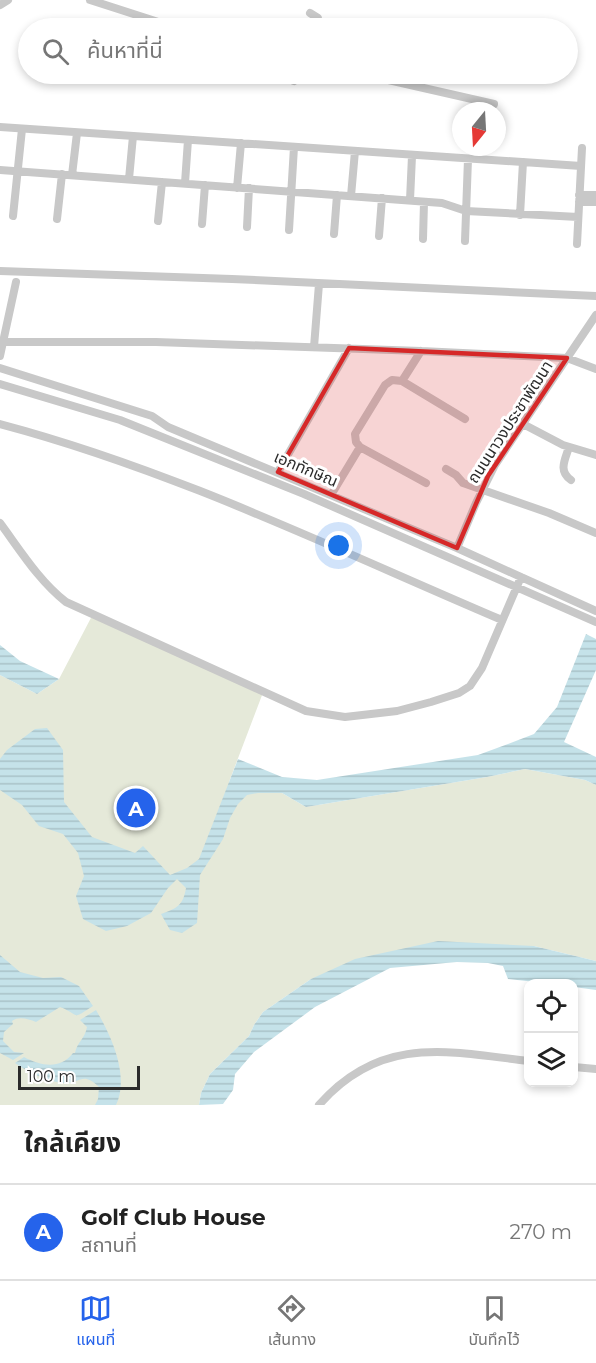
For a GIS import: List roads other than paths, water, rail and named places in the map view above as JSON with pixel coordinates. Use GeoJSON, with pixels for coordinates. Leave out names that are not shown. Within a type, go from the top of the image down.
{"type":"FeatureCollection","features":[{"type":"Feature","properties":{"kind":"street"},"geometry":{"type":"LineString","coordinates":[[0,5],[8,0]]}},
{"type":"Feature","properties":{"kind":"street"},"geometry":{"type":"LineString","coordinates":[[90,0],[146,18]]}},
{"type":"Feature","properties":{"kind":"street"},"geometry":{"type":"LineString","coordinates":[[310,13],[318,18]]}},
{"type":"Feature","properties":{"kind":"street"},"geometry":{"type":"LineString","coordinates":[[406,84],[485,102]]}},
{"type":"Feature","properties":{"kind":"street"},"geometry":{"type":"LineString","coordinates":[[0,127],[581,166]]}},
{"type":"Feature","properties":{"kind":"street"},"geometry":{"type":"LineString","coordinates":[[13,216],[22,129]]}},
{"type":"Feature","properties":{"kind":"street"},"geometry":{"type":"LineString","coordinates":[[72,175],[77,133]]}},
{"type":"Feature","properties":{"kind":"street"},"geometry":{"type":"LineString","coordinates":[[129,179],[133,136]]}},
{"type":"Feature","properties":{"kind":"street"},"geometry":{"type":"LineString","coordinates":[[185,183],[188,140]]}},
{"type":"Feature","properties":{"kind":"street"},"geometry":{"type":"LineString","coordinates":[[237,188],[241,143]]}},
{"type":"Feature","properties":{"kind":"street"},"geometry":{"type":"LineString","coordinates":[[289,230],[294,147]]}},
{"type":"Feature","properties":{"kind":"street"},"geometry":{"type":"LineString","coordinates":[[577,244],[582,148]]}},
{"type":"Feature","properties":{"kind":"street"},"geometry":{"type":"LineString","coordinates":[[351,196],[356,150]]}},
{"type":"Feature","properties":{"kind":"street"},"geometry":{"type":"LineString","coordinates":[[410,200],[412,156]]}},
{"type":"Feature","properties":{"kind":"street"},"geometry":{"type":"LineString","coordinates":[[465,241],[468,159]]}},
{"type":"Feature","properties":{"kind":"street"},"geometry":{"type":"LineString","coordinates":[[520,215],[523,162]]}},
{"type":"Feature","properties":{"kind":"street"},"geometry":{"type":"LineString","coordinates":[[0,170],[410,200],[452,205],[466,211],[578,217]]}},
{"type":"Feature","properties":{"kind":"street"},"geometry":{"type":"LineString","coordinates":[[57,219],[62,174]]}},
{"type":"Feature","properties":{"kind":"street"},"geometry":{"type":"LineString","coordinates":[[158,221],[162,182]]}},
{"type":"Feature","properties":{"kind":"street"},"geometry":{"type":"LineString","coordinates":[[202,224],[205,185]]}},
{"type":"Feature","properties":{"kind":"street"},"geometry":{"type":"LineString","coordinates":[[247,227],[249,188]]}},
{"type":"Feature","properties":{"kind":"street"},"geometry":{"type":"LineString","coordinates":[[334,234],[337,195]]}},
{"type":"Feature","properties":{"kind":"street"},"geometry":{"type":"LineString","coordinates":[[579,199],[596,195]]}},
{"type":"Feature","properties":{"kind":"street"},"geometry":{"type":"LineString","coordinates":[[379,236],[382,198]]}},
{"type":"Feature","properties":{"kind":"street"},"geometry":{"type":"LineString","coordinates":[[579,199],[596,202]]}},
{"type":"Feature","properties":{"kind":"street"},"geometry":{"type":"LineString","coordinates":[[423,239],[424,202]]}},
{"type":"Feature","properties":{"kind":"street"},"geometry":{"type":"LineString","coordinates":[[0,271],[596,296]]}},
{"type":"Feature","properties":{"kind":"street"},"geometry":{"type":"LineString","coordinates":[[0,356],[16,282]]}},
{"type":"Feature","properties":{"kind":"street"},"geometry":{"type":"LineString","coordinates":[[314,347],[319,284]]}},
{"type":"Feature","properties":{"kind":"street","name":"ถนนนาวงประชาพัฒนา"},"geometry":{"type":"LineString","coordinates":[[457,548],[481,491],[495,465],[596,315]]}},
{"type":"Feature","properties":{"kind":"street"},"geometry":{"type":"LineString","coordinates":[[3,342],[156,342],[421,351],[567,358],[596,369]]}},
{"type":"Feature","properties":{"kind":"street"},"geometry":{"type":"LineString","coordinates":[[278,472],[349,348]]}},
{"type":"Feature","properties":{"kind":"street"},"geometry":{"type":"LineString","coordinates":[[402,381],[421,351]]}},
{"type":"Feature","properties":{"kind":"street","name":"เอกทักษิณ"},"geometry":{"type":"LineString","coordinates":[[0,368],[152,416],[168,426],[457,548],[596,611]]}},
{"type":"Feature","properties":{"kind":"street"},"geometry":{"type":"LineString","coordinates":[[426,483],[360,447],[356,442],[355,434],[385,385],[392,380],[402,381],[465,420]]}},
{"type":"Feature","properties":{"kind":"street"},"geometry":{"type":"LineString","coordinates":[[0,384],[120,420],[304,494],[596,622]]}},
{"type":"Feature","properties":{"kind":"street"},"geometry":{"type":"LineString","coordinates":[[0,424],[69,443],[158,474],[502,620]]}},
{"type":"Feature","properties":{"kind":"street"},"geometry":{"type":"LineString","coordinates":[[523,424],[569,447],[596,455]]}},
{"type":"Feature","properties":{"kind":"street"},"geometry":{"type":"LineString","coordinates":[[332,495],[360,447]]}},
{"type":"Feature","properties":{"kind":"street"},"geometry":{"type":"LineString","coordinates":[[569,447],[562,470],[564,475],[571,480]]}},
{"type":"Feature","properties":{"kind":"street"},"geometry":{"type":"LineString","coordinates":[[446,469],[463,483],[481,491],[549,513],[596,533]]}},
{"type":"Feature","properties":{"kind":"street"},"geometry":{"type":"LineString","coordinates":[[0,523],[37,573],[66,602],[306,711],[345,717],[397,711],[459,693],[470,686],[478,675],[521,578]]}},
{"type":"Feature","properties":{"kind":"street"},"geometry":{"type":"LineString","coordinates":[[319,1105],[337,1086],[367,1066],[408,1054],[444,1051],[524,1061]]}},
{"type":"Feature","properties":{"kind":"street"},"geometry":{"type":"LineString","coordinates":[[578,1067],[596,1069]]}},
{"type":"Feature","properties":{"kind":"water"},"geometry":{"type":"Polygon","coordinates":[[[586,634],[596,639],[596,670],[564,742],[596,757],[596,785],[585,780],[525,769],[306,807],[282,793],[247,795],[238,804],[230,818],[223,839],[200,875],[197,923],[182,933],[170,930],[161,914],[175,908],[183,899],[186,888],[177,879],[151,913],[127,926],[106,931],[83,919],[76,896],[84,876],[78,853],[63,834],[39,826],[22,805],[0,790],[0,759],[7,750],[35,729],[47,728],[63,750],[64,802],[92,837],[135,853],[143,846],[170,875],[187,868],[199,859],[238,759],[282,777],[317,780],[478,755],[534,734],[557,707],[586,634]]]}},
{"type":"Feature","properties":{"kind":"water"},"geometry":{"type":"Polygon","coordinates":[[[0,645],[20,661],[59,679],[37,694],[0,675],[0,645]]]}},
{"type":"Feature","properties":{"kind":"water"},"geometry":{"type":"Polygon","coordinates":[[[438,941],[534,946],[596,961],[596,990],[578,988],[578,979],[508,979],[503,966],[488,963],[457,962],[390,968],[315,1007],[254,1052],[235,1074],[233,1090],[223,1104],[199,1105],[201,1093],[210,1074],[249,1036],[263,1012],[311,979],[355,959],[438,941]]]}},
{"type":"Feature","properties":{"kind":"water"},"geometry":{"type":"Polygon","coordinates":[[[0,955],[20,972],[43,978],[61,977],[79,986],[93,1006],[78,1015],[60,1007],[36,1022],[15,1019],[4,1032],[3,1041],[14,1052],[24,1053],[13,1060],[0,1053],[0,955]]]}},
{"type":"Feature","properties":{"kind":"water"},"geometry":{"type":"Polygon","coordinates":[[[96,1010],[113,1043],[120,1069],[120,1094],[116,1105],[95,1105],[99,1087],[89,1080],[82,1079],[70,1083],[51,1081],[15,1063],[24,1057],[37,1063],[50,1065],[62,1062],[75,1053],[86,1031],[87,1027],[80,1020],[96,1010]]]}},
{"type":"Feature","properties":{"kind":"place","name":"Golf Club House"},"geometry":{"type":"Point","coordinates":[136,808]}}]}
